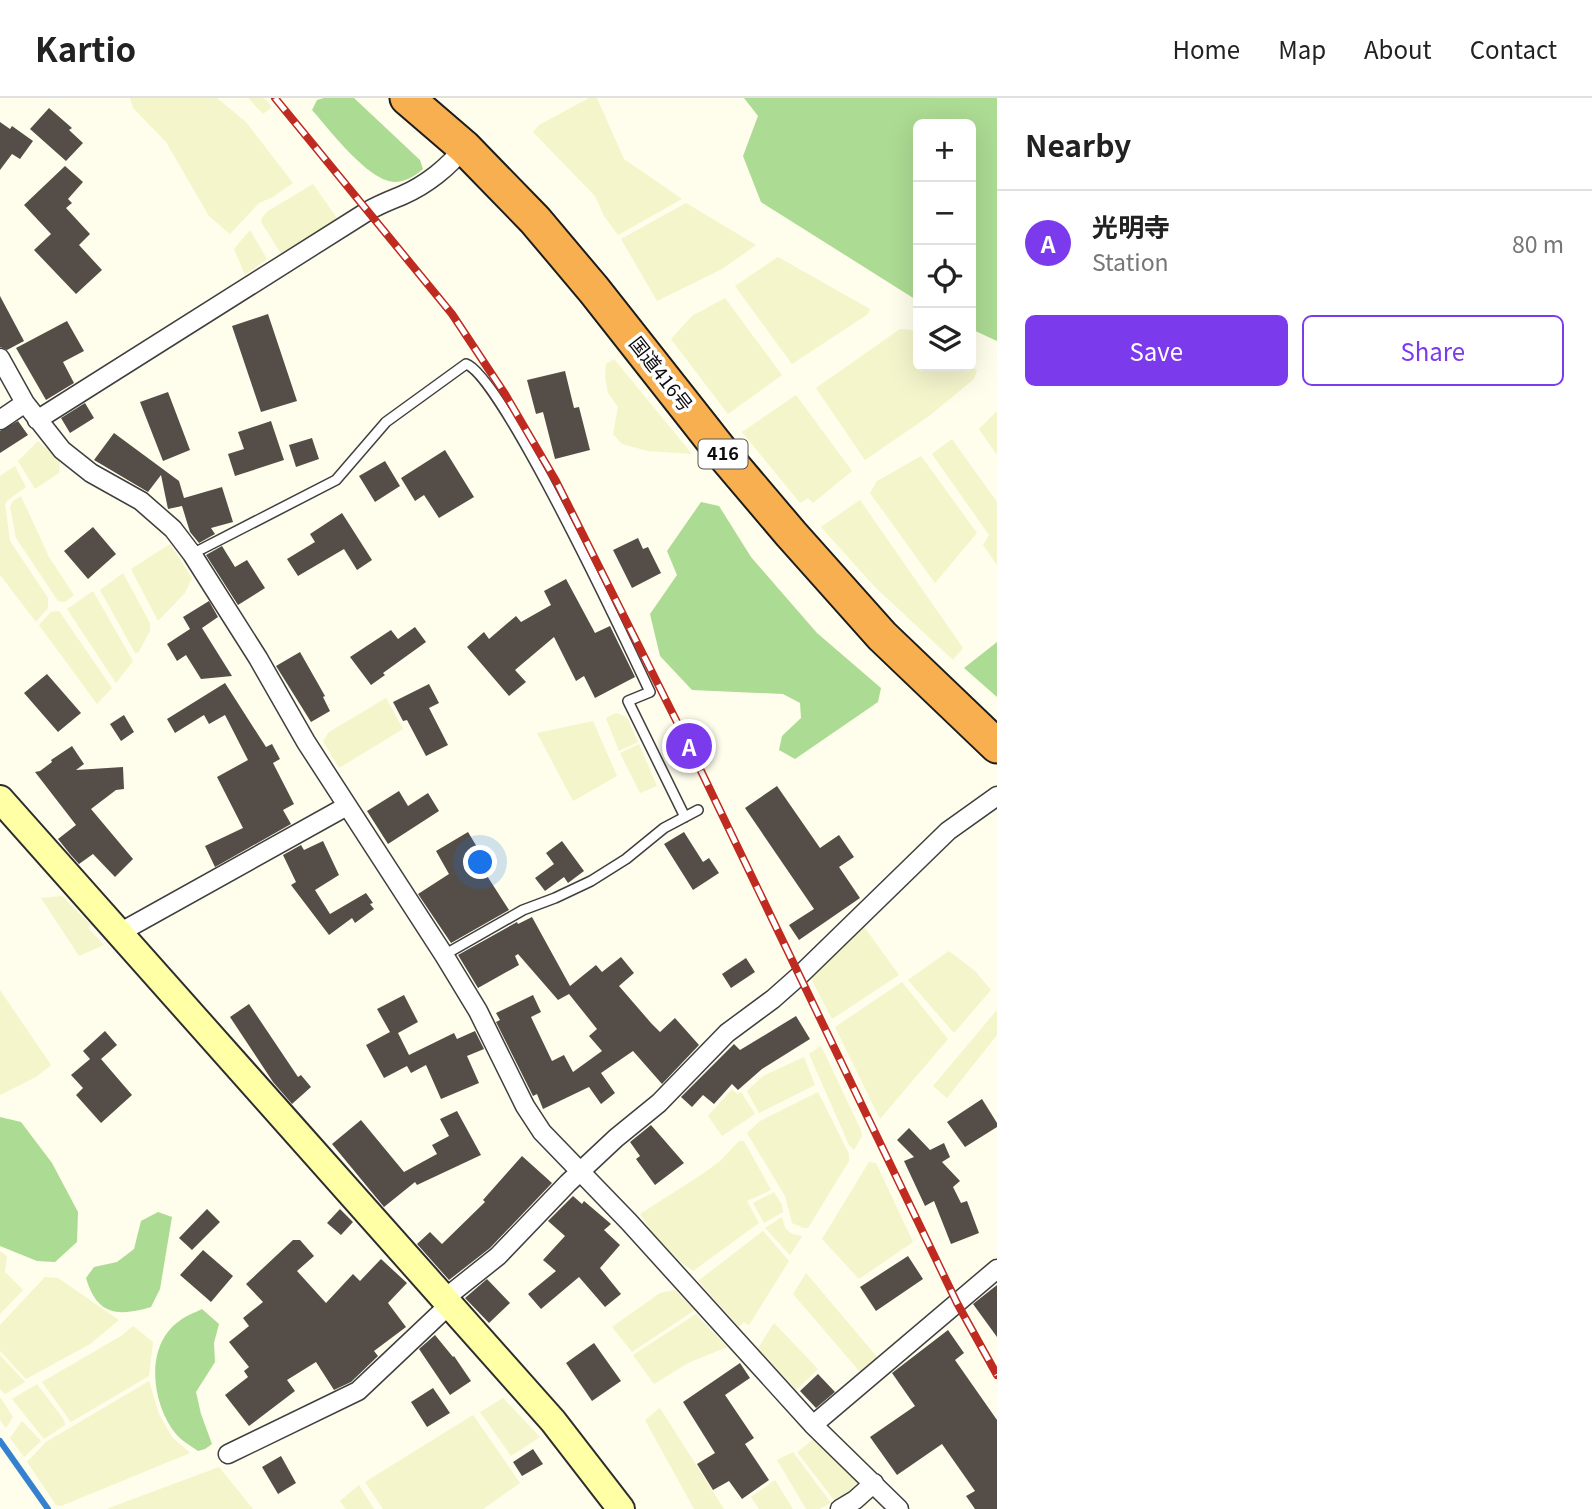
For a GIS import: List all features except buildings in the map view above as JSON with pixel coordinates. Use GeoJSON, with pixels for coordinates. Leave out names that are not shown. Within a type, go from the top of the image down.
{"type":"FeatureCollection","features":[{"type":"Feature","properties":{"kind":"highway","name":"国道416号"},"geometry":{"type":"LineString","coordinates":[[407,98],[464,147],[536,220],[724,455],[791,534],[882,636],[997,746]]}},
{"type":"Feature","properties":{"kind":"street"},"geometry":{"type":"LineString","coordinates":[[37,420],[383,201],[405,194],[451,164],[464,147]]}},
{"type":"Feature","properties":{"kind":"street"},"geometry":{"type":"LineString","coordinates":[[0,358],[25,403],[62,450],[91,472],[141,501],[173,529],[192,554],[347,806],[478,1011],[525,1106],[542,1132],[813,1425],[900,1509]]}},
{"type":"Feature","properties":{"kind":"street"},"geometry":{"type":"LineString","coordinates":[[0,420],[25,403]]}},
{"type":"Feature","properties":{"kind":"street"},"geometry":{"type":"LineString","coordinates":[[228,1454],[358,1391],[447,1302],[499,1256],[568,1183],[616,1138],[659,1103],[727,1033],[799,976],[948,831],[997,796]]}},
{"type":"Feature","properties":{"kind":"street"},"geometry":{"type":"LineString","coordinates":[[0,799],[553,1421],[621,1509]]}},
{"type":"Feature","properties":{"kind":"street"},"geometry":{"type":"LineString","coordinates":[[119,933],[347,806]]}},
{"type":"Feature","properties":{"kind":"street"},"geometry":{"type":"LineString","coordinates":[[813,1425],[997,1269]]}},
{"type":"Feature","properties":{"kind":"street"},"geometry":{"type":"LineString","coordinates":[[840,1509],[874,1483]]}},
{"type":"Feature","properties":{"kind":"lane"},"geometry":{"type":"LineString","coordinates":[[192,554],[336,480],[386,422],[466,364],[473,366],[513,424],[561,510],[650,692],[628,701],[685,817]]}},
{"type":"Feature","properties":{"kind":"lane"},"geometry":{"type":"LineString","coordinates":[[444,955],[523,910],[591,881],[626,859],[664,828],[698,810]]}},
{"type":"Feature","properties":{"kind":"green space"},"geometry":{"type":"Polygon","coordinates":[[[130,98],[217,98],[246,122],[293,183],[259,203],[230,234],[209,216],[166,142],[133,108],[130,98]]]}},
{"type":"Feature","properties":{"kind":"green space"},"geometry":{"type":"Polygon","coordinates":[[[248,98],[264,98],[272,107],[263,114],[248,98]]]}},
{"type":"Feature","properties":{"kind":"green space"},"geometry":{"type":"Polygon","coordinates":[[[354,98],[420,160],[423,169],[398,182],[372,173],[350,153],[312,110],[317,100],[354,98]]]}},
{"type":"Feature","properties":{"kind":"green space"},"geometry":{"type":"Polygon","coordinates":[[[589,98],[597,98],[624,159],[682,199],[618,235],[604,216],[595,196],[533,132],[539,125],[589,98]]]}},
{"type":"Feature","properties":{"kind":"green space"},"geometry":{"type":"Polygon","coordinates":[[[744,98],[997,98],[997,341],[976,331],[976,119],[913,119],[913,298],[761,202],[743,156],[758,116],[744,98]]]}},
{"type":"Feature","properties":{"kind":"green space"},"geometry":{"type":"Polygon","coordinates":[[[313,184],[337,218],[282,255],[261,222],[262,217],[313,184]]]}},
{"type":"Feature","properties":{"kind":"green space"},"geometry":{"type":"Polygon","coordinates":[[[686,203],[756,245],[722,269],[657,301],[621,239],[686,203]]]}},
{"type":"Feature","properties":{"kind":"green space"},"geometry":{"type":"Polygon","coordinates":[[[250,230],[267,259],[245,275],[234,249],[250,230]]]}},
{"type":"Feature","properties":{"kind":"green space"},"geometry":{"type":"Polygon","coordinates":[[[778,257],[870,309],[868,314],[792,364],[735,286],[778,257]]]}},
{"type":"Feature","properties":{"kind":"green space"},"geometry":{"type":"Polygon","coordinates":[[[725,298],[782,375],[728,414],[671,339],[692,316],[725,298]]]}},
{"type":"Feature","properties":{"kind":"green space"},"geometry":{"type":"Polygon","coordinates":[[[900,329],[913,331],[913,371],[977,370],[974,379],[929,416],[865,460],[816,388],[900,329]]]}},
{"type":"Feature","properties":{"kind":"green space"},"geometry":{"type":"Polygon","coordinates":[[[614,359],[692,454],[648,451],[622,444],[613,434],[618,407],[608,393],[605,377],[606,364],[614,359]]]}},
{"type":"Feature","properties":{"kind":"green space"},"geometry":{"type":"Polygon","coordinates":[[[796,395],[852,471],[813,503],[808,498],[800,503],[742,432],[796,395]]]}},
{"type":"Feature","properties":{"kind":"green space"},"geometry":{"type":"Polygon","coordinates":[[[997,411],[997,455],[979,429],[997,411]]]}},
{"type":"Feature","properties":{"kind":"green space"},"geometry":{"type":"Polygon","coordinates":[[[952,439],[997,502],[997,565],[983,545],[989,535],[932,454],[952,439]]]}},
{"type":"Feature","properties":{"kind":"green space"},"geometry":{"type":"Polygon","coordinates":[[[38,441],[60,461],[59,473],[35,489],[18,461],[38,441]]]}},
{"type":"Feature","properties":{"kind":"green space"},"geometry":{"type":"Polygon","coordinates":[[[921,456],[977,533],[935,583],[870,493],[877,481],[921,456]]]}},
{"type":"Feature","properties":{"kind":"green space"},"geometry":{"type":"Polygon","coordinates":[[[15,466],[26,487],[5,504],[10,541],[48,598],[48,608],[36,622],[0,575],[0,476],[15,466]]]}},
{"type":"Feature","properties":{"kind":"green space"},"geometry":{"type":"Polygon","coordinates":[[[21,496],[49,557],[74,595],[65,602],[58,601],[16,538],[10,507],[13,501],[21,496]]]}},
{"type":"Feature","properties":{"kind":"green space"},"geometry":{"type":"Polygon","coordinates":[[[860,500],[963,648],[953,660],[875,587],[821,527],[860,500]]]}},
{"type":"Feature","properties":{"kind":"green space"},"geometry":{"type":"Polygon","coordinates":[[[701,502],[719,506],[751,557],[817,633],[881,688],[878,702],[795,759],[779,750],[782,736],[801,718],[800,703],[783,694],[692,690],[660,656],[650,614],[677,575],[667,551],[701,502]]]}},
{"type":"Feature","properties":{"kind":"green space"},"geometry":{"type":"Polygon","coordinates":[[[170,544],[192,578],[185,593],[158,621],[131,569],[170,544]]]}},
{"type":"Feature","properties":{"kind":"green space"},"geometry":{"type":"Polygon","coordinates":[[[123,573],[150,623],[150,631],[138,653],[135,653],[100,590],[123,573]]]}},
{"type":"Feature","properties":{"kind":"green space"},"geometry":{"type":"Polygon","coordinates":[[[93,591],[133,661],[116,683],[67,609],[93,591]]]}},
{"type":"Feature","properties":{"kind":"green space"},"geometry":{"type":"Polygon","coordinates":[[[59,611],[112,688],[97,704],[39,625],[51,612],[59,611]]]}},
{"type":"Feature","properties":{"kind":"green space"},"geometry":{"type":"Polygon","coordinates":[[[997,642],[997,697],[964,668],[997,642]]]}},
{"type":"Feature","properties":{"kind":"green space"},"geometry":{"type":"Polygon","coordinates":[[[386,698],[403,729],[339,768],[323,741],[329,732],[386,698]]]}},
{"type":"Feature","properties":{"kind":"green space"},"geometry":{"type":"Polygon","coordinates":[[[616,713],[627,717],[638,742],[619,751],[606,718],[616,713]]]}},
{"type":"Feature","properties":{"kind":"green space"},"geometry":{"type":"Polygon","coordinates":[[[593,721],[617,776],[573,801],[537,733],[593,721]]]}},
{"type":"Feature","properties":{"kind":"green space"},"geometry":{"type":"Polygon","coordinates":[[[639,744],[657,786],[640,793],[620,753],[639,744]]]}},
{"type":"Feature","properties":{"kind":"green space"},"geometry":{"type":"Polygon","coordinates":[[[62,896],[91,925],[88,928],[104,945],[79,956],[41,898],[62,896]]]}},
{"type":"Feature","properties":{"kind":"green space"},"geometry":{"type":"Polygon","coordinates":[[[862,924],[899,975],[832,1019],[809,975],[862,924]]]}},
{"type":"Feature","properties":{"kind":"green space"},"geometry":{"type":"Polygon","coordinates":[[[949,951],[975,971],[991,990],[954,1033],[908,980],[949,951]]]}},
{"type":"Feature","properties":{"kind":"green space"},"geometry":{"type":"Polygon","coordinates":[[[902,982],[948,1039],[880,1119],[835,1027],[902,982]]]}},
{"type":"Feature","properties":{"kind":"green space"},"geometry":{"type":"Polygon","coordinates":[[[0,990],[51,1065],[36,1077],[0,1095],[0,990]]]}},
{"type":"Feature","properties":{"kind":"green space"},"geometry":{"type":"Polygon","coordinates":[[[997,1010],[997,1035],[947,1098],[933,1086],[997,1010]]]}},
{"type":"Feature","properties":{"kind":"green space"},"geometry":{"type":"Polygon","coordinates":[[[821,1046],[861,1130],[862,1136],[854,1150],[849,1145],[809,1054],[821,1046]]]}},
{"type":"Feature","properties":{"kind":"green space"},"geometry":{"type":"Polygon","coordinates":[[[804,1057],[815,1085],[759,1113],[747,1091],[763,1076],[804,1057]]]}},
{"type":"Feature","properties":{"kind":"green space"},"geometry":{"type":"Polygon","coordinates":[[[732,1089],[737,1094],[741,1092],[755,1114],[722,1136],[708,1116],[732,1089]]]}},
{"type":"Feature","properties":{"kind":"green space"},"geometry":{"type":"Polygon","coordinates":[[[818,1092],[849,1154],[849,1161],[808,1228],[804,1228],[792,1223],[785,1196],[747,1133],[760,1121],[818,1092]]]}},
{"type":"Feature","properties":{"kind":"green space"},"geometry":{"type":"Polygon","coordinates":[[[0,1117],[21,1122],[52,1163],[78,1212],[77,1242],[55,1262],[37,1261],[0,1246],[0,1117]]]}},
{"type":"Feature","properties":{"kind":"green space"},"geometry":{"type":"Polygon","coordinates":[[[739,1141],[744,1141],[771,1190],[747,1201],[759,1223],[693,1271],[678,1260],[651,1231],[640,1214],[720,1161],[739,1141]]]}},
{"type":"Feature","properties":{"kind":"green space"},"geometry":{"type":"Polygon","coordinates":[[[869,1162],[876,1163],[913,1242],[859,1279],[822,1239],[869,1162]]]}},
{"type":"Feature","properties":{"kind":"green space"},"geometry":{"type":"Polygon","coordinates":[[[774,1192],[783,1212],[764,1223],[753,1203],[774,1192]]]}},
{"type":"Feature","properties":{"kind":"green space"},"geometry":{"type":"Polygon","coordinates":[[[158,1212],[172,1217],[160,1289],[151,1307],[118,1312],[102,1306],[96,1300],[86,1278],[94,1267],[117,1262],[134,1249],[141,1221],[158,1212]]]}},
{"type":"Feature","properties":{"kind":"green space"},"geometry":{"type":"Polygon","coordinates":[[[782,1217],[785,1228],[792,1234],[802,1236],[790,1255],[765,1228],[782,1217]]]}},
{"type":"Feature","properties":{"kind":"green space"},"geometry":{"type":"Polygon","coordinates":[[[763,1231],[789,1261],[749,1325],[744,1322],[739,1327],[698,1281],[763,1231]]]}},
{"type":"Feature","properties":{"kind":"green space"},"geometry":{"type":"Polygon","coordinates":[[[0,1251],[7,1256],[5,1272],[23,1290],[0,1314],[0,1251]]]}},
{"type":"Feature","properties":{"kind":"green space"},"geometry":{"type":"Polygon","coordinates":[[[806,1273],[878,1358],[860,1372],[793,1294],[806,1273]]]}},
{"type":"Feature","properties":{"kind":"green space"},"geometry":{"type":"Polygon","coordinates":[[[45,1277],[58,1278],[119,1320],[90,1344],[26,1379],[0,1351],[0,1325],[45,1277]]]}},
{"type":"Feature","properties":{"kind":"green space"},"geometry":{"type":"Polygon","coordinates":[[[675,1290],[695,1310],[632,1352],[612,1327],[660,1293],[675,1290]]]}},
{"type":"Feature","properties":{"kind":"green space"},"geometry":{"type":"Polygon","coordinates":[[[202,1309],[219,1324],[214,1343],[215,1362],[196,1392],[212,1444],[198,1451],[178,1437],[168,1422],[161,1408],[155,1376],[160,1346],[167,1333],[181,1320],[202,1309]]]}},
{"type":"Feature","properties":{"kind":"green space"},"geometry":{"type":"Polygon","coordinates":[[[696,1314],[727,1347],[688,1363],[654,1384],[633,1355],[696,1314]]]}},
{"type":"Feature","properties":{"kind":"green space"},"geometry":{"type":"Polygon","coordinates":[[[774,1323],[818,1369],[796,1390],[758,1348],[774,1323]]]}},
{"type":"Feature","properties":{"kind":"green space"},"geometry":{"type":"Polygon","coordinates":[[[133,1326],[153,1342],[149,1376],[71,1422],[42,1382],[121,1336],[133,1326]]]}},
{"type":"Feature","properties":{"kind":"green space"},"geometry":{"type":"Polygon","coordinates":[[[0,1355],[25,1382],[5,1394],[0,1389],[0,1355]]]}},
{"type":"Feature","properties":{"kind":"green space"},"geometry":{"type":"Polygon","coordinates":[[[149,1381],[159,1414],[172,1437],[190,1453],[61,1506],[56,1505],[27,1462],[46,1442],[149,1381]]]}},
{"type":"Feature","properties":{"kind":"green space"},"geometry":{"type":"Polygon","coordinates":[[[37,1384],[65,1425],[44,1439],[12,1399],[37,1384]]]}},
{"type":"Feature","properties":{"kind":"green space"},"geometry":{"type":"Polygon","coordinates":[[[0,1397],[13,1417],[6,1428],[0,1420],[0,1397]]]}},
{"type":"Feature","properties":{"kind":"green space"},"geometry":{"type":"Polygon","coordinates":[[[503,1398],[540,1437],[511,1456],[480,1412],[503,1398]]]}},
{"type":"Feature","properties":{"kind":"green space"},"geometry":{"type":"Polygon","coordinates":[[[660,1408],[724,1509],[694,1509],[645,1420],[660,1408]]]}},
{"type":"Feature","properties":{"kind":"green space"},"geometry":{"type":"Polygon","coordinates":[[[473,1415],[520,1483],[483,1509],[383,1509],[365,1482],[473,1415]]]}},
{"type":"Feature","properties":{"kind":"green space"},"geometry":{"type":"Polygon","coordinates":[[[22,1421],[41,1441],[24,1457],[10,1438],[22,1421]]]}},
{"type":"Feature","properties":{"kind":"green space"},"geometry":{"type":"Polygon","coordinates":[[[815,1438],[858,1482],[847,1493],[834,1500],[797,1452],[815,1438]]]}},
{"type":"Feature","properties":{"kind":"green space"},"geometry":{"type":"Polygon","coordinates":[[[793,1452],[831,1503],[819,1509],[806,1509],[777,1460],[793,1452]]]}},
{"type":"Feature","properties":{"kind":"green space"},"geometry":{"type":"Polygon","coordinates":[[[219,1467],[253,1509],[108,1509],[109,1508],[219,1467]]]}},
{"type":"Feature","properties":{"kind":"green space"},"geometry":{"type":"Polygon","coordinates":[[[775,1480],[793,1509],[759,1509],[751,1497],[775,1480]]]}},
{"type":"Feature","properties":{"kind":"green space"},"geometry":{"type":"Polygon","coordinates":[[[359,1485],[374,1509],[346,1509],[340,1501],[359,1485]]]}},
{"type":"Feature","properties":{"kind":"waterway"},"geometry":{"type":"LineString","coordinates":[[0,1441],[48,1509]]}},
{"type":"Feature","properties":{"kind":"railway"},"geometry":{"type":"LineString","coordinates":[[275,98],[452,314],[505,394],[556,481],[689,746],[957,1303],[997,1375]]}},
{"type":"Feature","properties":{"kind":"place","name":"光明寺"},"geometry":{"type":"Point","coordinates":[689,746]}}]}
